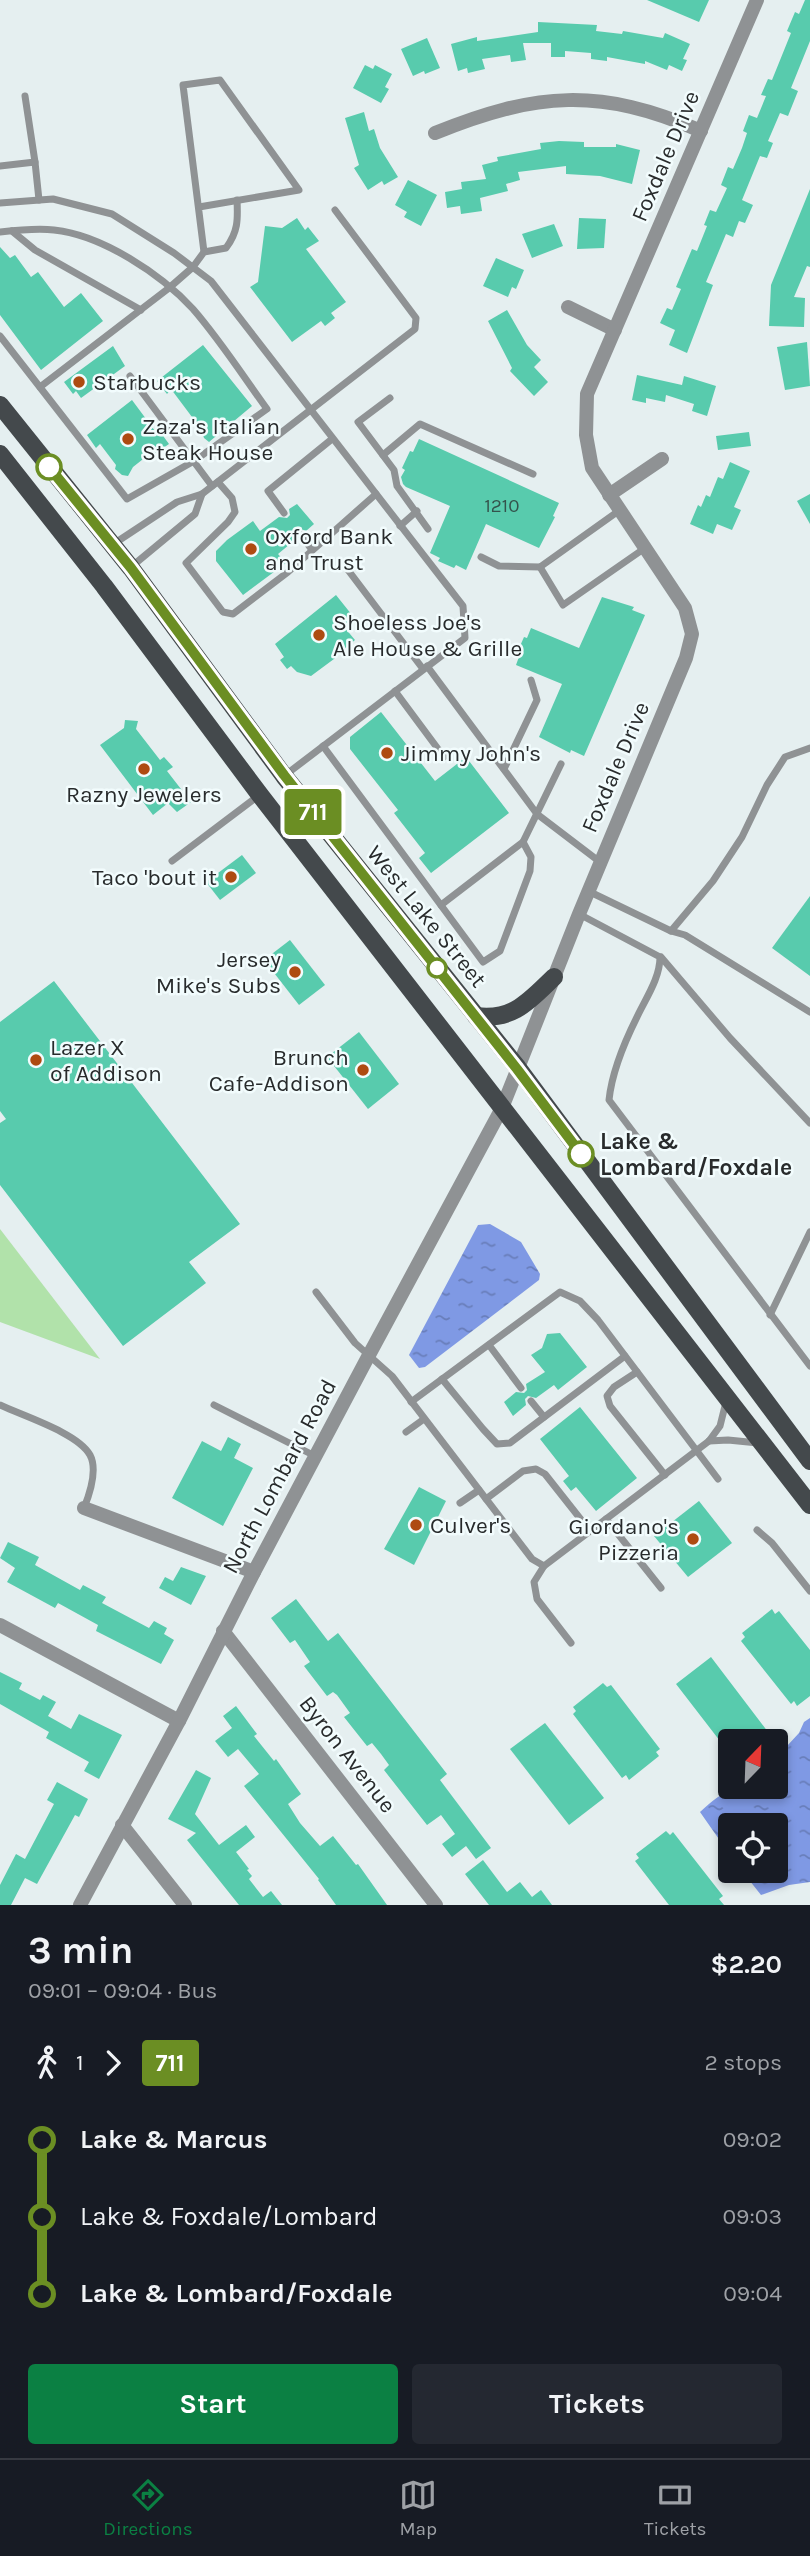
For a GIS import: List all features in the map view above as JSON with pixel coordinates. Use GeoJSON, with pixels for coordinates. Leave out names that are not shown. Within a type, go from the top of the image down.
{"type":"FeatureCollection","features":[{"type":"Feature","properties":{"kind":"main road","name":"West Lake Street"},"geometry":{"type":"LineString","coordinates":[[0,405],[131,568],[284,775],[517,1069],[810,1461]]}},
{"type":"Feature","properties":{"kind":"main road"},"geometry":{"type":"LineString","coordinates":[[0,454],[104,586],[260,795],[810,1505]]}},
{"type":"Feature","properties":{"kind":"main road"},"geometry":{"type":"LineString","coordinates":[[476,1016],[490,1018],[513,1012],[554,977]]}},
{"type":"Feature","properties":{"kind":"street","name":"Foxdale Drive"},"geometry":{"type":"LineString","coordinates":[[517,1069],[685,658],[692,634],[685,608],[592,468],[586,435],[587,394],[757,0]]}},
{"type":"Feature","properties":{"kind":"street"},"geometry":{"type":"LineString","coordinates":[[435,134],[480,115],[513,106],[566,100],[618,103],[667,117],[701,131]]}},
{"type":"Feature","properties":{"kind":"street"},"geometry":{"type":"LineString","coordinates":[[568,307],[615,330]]}},
{"type":"Feature","properties":{"kind":"street"},"geometry":{"type":"LineString","coordinates":[[609,495],[662,459]]}},
{"type":"Feature","properties":{"kind":"street","name":"North Lombard Road"},"geometry":{"type":"LineString","coordinates":[[80,1905],[179,1721],[223,1631],[369,1354],[502,1108],[517,1069]]}},
{"type":"Feature","properties":{"kind":"street"},"geometry":{"type":"LineString","coordinates":[[84,1508],[254,1572]]}},
{"type":"Feature","properties":{"kind":"street"},"geometry":{"type":"LineString","coordinates":[[0,1625],[179,1721]]}},
{"type":"Feature","properties":{"kind":"street","name":"Byron Avenue"},"geometry":{"type":"LineString","coordinates":[[223,1631],[436,1905]]}},
{"type":"Feature","properties":{"kind":"street"},"geometry":{"type":"LineString","coordinates":[[122,1825],[185,1905]]}},
{"type":"Feature","properties":{"kind":"lane"},"geometry":{"type":"LineString","coordinates":[[40,387],[169,288],[192,267],[204,251],[183,85],[220,80],[299,190],[199,207]]}},
{"type":"Feature","properties":{"kind":"lane"},"geometry":{"type":"LineString","coordinates":[[25,96],[39,200]]}},
{"type":"Feature","properties":{"kind":"lane"},"geometry":{"type":"LineString","coordinates":[[0,166],[35,162]]}},
{"type":"Feature","properties":{"kind":"lane"},"geometry":{"type":"LineString","coordinates":[[0,203],[53,199],[112,214],[211,281],[463,606],[465,638],[284,775]]}},
{"type":"Feature","properties":{"kind":"lane"},"geometry":{"type":"LineString","coordinates":[[204,251],[226,248],[234,236],[238,222],[237,200]]}},
{"type":"Feature","properties":{"kind":"lane"},"geometry":{"type":"LineString","coordinates":[[111,545],[177,502],[202,494],[415,329],[416,318],[335,209]]}},
{"type":"Feature","properties":{"kind":"lane"},"geometry":{"type":"LineString","coordinates":[[0,232],[57,230],[105,245],[141,265],[192,309],[267,409],[194,461],[127,499],[0,336]]}},
{"type":"Feature","properties":{"kind":"lane"},"geometry":{"type":"LineString","coordinates":[[12,231],[35,250],[141,310]]}},
{"type":"Feature","properties":{"kind":"lane"},"geometry":{"type":"LineString","coordinates":[[130,376],[194,461],[232,498],[234,512],[228,522],[187,563],[223,612],[233,614],[288,572],[376,494]]}},
{"type":"Feature","properties":{"kind":"lane"},"geometry":{"type":"LineString","coordinates":[[390,398],[358,422],[394,470],[397,486],[428,529]]}},
{"type":"Feature","properties":{"kind":"lane"},"geometry":{"type":"LineString","coordinates":[[383,455],[420,424],[533,474]]}},
{"type":"Feature","properties":{"kind":"lane"},"geometry":{"type":"LineString","coordinates":[[284,513],[268,491],[332,439]]}},
{"type":"Feature","properties":{"kind":"lane"},"geometry":{"type":"LineString","coordinates":[[131,568],[194,514],[202,494]]}},
{"type":"Feature","properties":{"kind":"lane"},"geometry":{"type":"LineString","coordinates":[[481,557],[499,566],[540,567],[620,510]]}},
{"type":"Feature","properties":{"kind":"lane"},"geometry":{"type":"LineString","coordinates":[[400,526],[417,511]]}},
{"type":"Feature","properties":{"kind":"lane"},"geometry":{"type":"LineString","coordinates":[[301,535],[312,550]]}},
{"type":"Feature","properties":{"kind":"lane"},"geometry":{"type":"LineString","coordinates":[[540,567],[563,605],[645,548]]}},
{"type":"Feature","properties":{"kind":"lane"},"geometry":{"type":"LineString","coordinates":[[348,570],[537,814],[600,862]]}},
{"type":"Feature","properties":{"kind":"lane"},"geometry":{"type":"LineString","coordinates":[[504,769],[537,699],[531,680]]}},
{"type":"Feature","properties":{"kind":"lane"},"geometry":{"type":"LineString","coordinates":[[395,691],[444,757]]}},
{"type":"Feature","properties":{"kind":"lane"},"geometry":{"type":"LineString","coordinates":[[323,746],[483,962],[500,951],[530,871],[531,857],[523,842]]}},
{"type":"Feature","properties":{"kind":"lane"},"geometry":{"type":"LineString","coordinates":[[671,931],[713,881],[742,837],[767,785],[785,757],[810,748]]}},
{"type":"Feature","properties":{"kind":"lane"},"geometry":{"type":"LineString","coordinates":[[441,905],[523,842],[561,764]]}},
{"type":"Feature","properties":{"kind":"lane"},"geometry":{"type":"LineString","coordinates":[[172,861],[260,795]]}},
{"type":"Feature","properties":{"kind":"lane"},"geometry":{"type":"LineString","coordinates":[[588,891],[671,931],[685,935],[810,1012]]}},
{"type":"Feature","properties":{"kind":"lane"},"geometry":{"type":"LineString","coordinates":[[579,914],[660,957],[730,1038],[810,1123]]}},
{"type":"Feature","properties":{"kind":"lane"},"geometry":{"type":"LineString","coordinates":[[660,957],[660,969],[611,1081],[609,1100],[810,1366]]}},
{"type":"Feature","properties":{"kind":"lane"},"geometry":{"type":"LineString","coordinates":[[770,1315],[810,1232]]}},
{"type":"Feature","properties":{"kind":"lane"},"geometry":{"type":"LineString","coordinates":[[316,1292],[355,1343],[392,1376],[532,1559],[544,1566]]}},
{"type":"Feature","properties":{"kind":"lane"},"geometry":{"type":"LineString","coordinates":[[411,1402],[560,1292],[580,1301],[637,1371],[718,1479]]}},
{"type":"Feature","properties":{"kind":"lane"},"geometry":{"type":"LineString","coordinates":[[489,1345],[521,1388]]}},
{"type":"Feature","properties":{"kind":"lane"},"geometry":{"type":"LineString","coordinates":[[442,1379],[482,1430],[497,1444],[510,1443],[625,1356]]}},
{"type":"Feature","properties":{"kind":"lane"},"geometry":{"type":"LineString","coordinates":[[637,1371],[614,1387],[607,1396],[610,1406],[665,1475]]}},
{"type":"Feature","properties":{"kind":"lane"},"geometry":{"type":"LineString","coordinates":[[571,1643],[537,1599],[534,1582],[544,1566],[709,1441],[720,1426],[727,1398]]}},
{"type":"Feature","properties":{"kind":"lane"},"geometry":{"type":"LineString","coordinates":[[531,1401],[544,1417]]}},
{"type":"Feature","properties":{"kind":"lane"},"geometry":{"type":"LineString","coordinates":[[0,1405],[61,1432],[80,1444],[90,1455],[93,1476],[84,1508]]}},
{"type":"Feature","properties":{"kind":"lane"},"geometry":{"type":"LineString","coordinates":[[214,1405],[316,1456]]}},
{"type":"Feature","properties":{"kind":"lane"},"geometry":{"type":"LineString","coordinates":[[406,1432],[424,1419]]}},
{"type":"Feature","properties":{"kind":"lane"},"geometry":{"type":"LineString","coordinates":[[709,1441],[762,1443]]}},
{"type":"Feature","properties":{"kind":"lane"},"geometry":{"type":"LineString","coordinates":[[486,1499],[523,1471],[536,1469],[545,1474],[590,1531]]}},
{"type":"Feature","properties":{"kind":"lane"},"geometry":{"type":"LineString","coordinates":[[460,1503],[480,1490]]}},
{"type":"Feature","properties":{"kind":"lane"},"geometry":{"type":"LineString","coordinates":[[606,1519],[661,1588]]}},
{"type":"Feature","properties":{"kind":"lane"},"geometry":{"type":"LineString","coordinates":[[757,1530],[772,1543],[810,1591]]}},
{"type":"Feature","properties":{"kind":"green space"},"geometry":{"type":"Polygon","coordinates":[[[0,1229],[100,1359],[0,1322],[0,1229]]]}},
{"type":"Feature","properties":{"kind":"water"},"geometry":{"type":"Polygon","coordinates":[[[490,1224],[521,1242],[540,1274],[539,1280],[425,1367],[419,1368],[409,1355],[478,1225],[490,1224]]]}},
{"type":"Feature","properties":{"kind":"water"},"geometry":{"type":"Polygon","coordinates":[[[810,1718],[810,1882],[789,1885],[761,1895],[752,1883],[788,1883],[788,1813],[718,1813],[718,1838],[700,1812],[718,1797],[788,1799],[788,1745],[799,1733],[804,1722],[810,1718]]]}},
{"type":"Feature","properties":{"kind":"building"},"geometry":{"type":"Polygon","coordinates":[[[647,0],[709,0],[699,22],[647,0]]]}},
{"type":"Feature","properties":{"kind":"building"},"geometry":{"type":"Polygon","coordinates":[[[805,0],[810,0],[810,41],[791,88],[798,91],[788,116],[780,113],[768,141],[773,143],[767,158],[760,156],[742,200],[753,205],[745,223],[739,221],[733,237],[726,234],[706,282],[713,285],[687,353],[669,345],[675,330],[660,323],[667,308],[672,310],[681,289],[676,287],[692,249],[697,251],[710,210],[716,212],[727,188],[721,185],[728,167],[733,169],[742,148],[747,133],[743,131],[749,115],[757,118],[766,96],[761,95],[768,79],[772,80],[791,33],[787,31],[795,12],[799,14],[805,0]]]}},
{"type":"Feature","properties":{"kind":"building"},"geometry":{"type":"Polygon","coordinates":[[[538,22],[597,25],[596,31],[622,34],[623,31],[663,38],[665,33],[690,44],[683,59],[687,60],[682,71],[669,65],[667,70],[645,61],[645,64],[607,57],[607,61],[591,59],[591,53],[565,51],[565,57],[551,57],[551,43],[523,43],[526,60],[511,62],[510,55],[482,59],[485,69],[468,73],[467,68],[458,71],[451,44],[477,37],[477,41],[538,32],[538,22]]]}},
{"type":"Feature","properties":{"kind":"building"},"geometry":{"type":"Polygon","coordinates":[[[427,38],[440,68],[413,76],[401,49],[427,38]]]}},
{"type":"Feature","properties":{"kind":"building"},"geometry":{"type":"Polygon","coordinates":[[[365,65],[373,69],[375,65],[392,74],[385,87],[389,89],[381,103],[353,88],[365,65]]]}},
{"type":"Feature","properties":{"kind":"building"},"geometry":{"type":"Polygon","coordinates":[[[364,112],[369,131],[374,129],[380,148],[398,177],[384,185],[382,181],[368,190],[354,168],[359,165],[345,118],[364,112]]]}},
{"type":"Feature","properties":{"kind":"building"},"geometry":{"type":"Polygon","coordinates":[[[584,142],[584,147],[616,147],[616,144],[640,150],[632,184],[600,176],[566,174],[566,166],[518,172],[520,180],[506,184],[508,191],[480,198],[482,211],[461,214],[460,206],[447,208],[445,192],[462,189],[461,182],[486,179],[482,165],[498,161],[497,157],[541,149],[540,143],[584,142]]]}},
{"type":"Feature","properties":{"kind":"building"},"geometry":{"type":"Polygon","coordinates":[[[408,180],[437,195],[421,226],[404,217],[407,212],[395,205],[408,180]]]}},
{"type":"Feature","properties":{"kind":"building"},"geometry":{"type":"Polygon","coordinates":[[[810,189],[810,267],[807,266],[794,297],[805,298],[804,327],[769,326],[771,285],[810,189]]]}},
{"type":"Feature","properties":{"kind":"building"},"geometry":{"type":"Polygon","coordinates":[[[297,218],[305,230],[308,227],[319,241],[306,249],[346,302],[331,313],[335,318],[325,326],[321,321],[292,342],[250,287],[258,282],[265,226],[282,228],[297,218]]]}},
{"type":"Feature","properties":{"kind":"building"},"geometry":{"type":"Polygon","coordinates":[[[579,218],[606,219],[604,248],[577,249],[579,218]]]}},
{"type":"Feature","properties":{"kind":"building"},"geometry":{"type":"Polygon","coordinates":[[[554,224],[563,246],[532,258],[522,234],[554,224]]]}},
{"type":"Feature","properties":{"kind":"building"},"geometry":{"type":"Polygon","coordinates":[[[0,247],[10,258],[15,255],[31,277],[38,272],[64,307],[81,293],[103,321],[41,370],[0,315],[0,247]]]}},
{"type":"Feature","properties":{"kind":"building"},"geometry":{"type":"Polygon","coordinates":[[[496,258],[524,270],[516,289],[512,287],[508,297],[483,286],[496,258]]]}},
{"type":"Feature","properties":{"kind":"building"},"geometry":{"type":"Polygon","coordinates":[[[507,310],[527,345],[541,360],[534,367],[548,382],[534,396],[510,371],[512,368],[488,321],[507,310]]]}},
{"type":"Feature","properties":{"kind":"building"},"geometry":{"type":"Polygon","coordinates":[[[807,342],[810,386],[785,390],[777,347],[807,342]]]}},
{"type":"Feature","properties":{"kind":"building"},"geometry":{"type":"Polygon","coordinates":[[[203,345],[252,406],[209,442],[171,389],[167,394],[157,381],[203,345]]]}},
{"type":"Feature","properties":{"kind":"building"},"geometry":{"type":"Polygon","coordinates":[[[113,346],[125,366],[81,398],[76,391],[73,394],[64,382],[113,346]]]}},
{"type":"Feature","properties":{"kind":"building"},"geometry":{"type":"Polygon","coordinates":[[[637,375],[682,385],[684,376],[716,386],[707,416],[692,411],[694,404],[666,395],[665,402],[646,398],[646,403],[632,400],[637,375]]]}},
{"type":"Feature","properties":{"kind":"building","name":"Zaza's Italian Steak House"},"geometry":{"type":"Polygon","coordinates":[[[132,400],[155,431],[158,429],[169,444],[154,454],[152,452],[133,467],[128,476],[115,469],[116,465],[100,444],[96,448],[87,435],[132,400]]]}},
{"type":"Feature","properties":{"kind":"building"},"geometry":{"type":"Polygon","coordinates":[[[749,432],[751,446],[718,450],[716,436],[749,432]]]}},
{"type":"Feature","properties":{"kind":"building"},"geometry":{"type":"Polygon","coordinates":[[[419,439],[559,503],[539,548],[486,524],[466,570],[438,561],[440,558],[430,553],[450,506],[406,487],[401,477],[410,451],[413,452],[419,439]]]}},
{"type":"Feature","properties":{"kind":"building"},"geometry":{"type":"Polygon","coordinates":[[[730,462],[750,471],[734,507],[741,510],[732,530],[717,524],[713,534],[690,524],[698,505],[701,507],[706,495],[710,497],[718,477],[723,479],[730,462]]]}},
{"type":"Feature","properties":{"kind":"building"},"geometry":{"type":"Polygon","coordinates":[[[810,494],[810,524],[797,501],[810,494]]]}},
{"type":"Feature","properties":{"kind":"building","name":"Oxford Bank and Trust"},"geometry":{"type":"Polygon","coordinates":[[[297,504],[314,524],[306,531],[297,531],[296,539],[278,554],[286,563],[243,595],[216,561],[216,551],[253,521],[260,531],[279,517],[287,518],[290,515],[289,509],[297,504]]]}},
{"type":"Feature","properties":{"kind":"building","name":"Shoeless Joe's Ale House & Grille"},"geometry":{"type":"Polygon","coordinates":[[[336,595],[356,620],[345,628],[355,640],[311,676],[297,672],[291,666],[287,669],[280,660],[284,657],[275,644],[336,595]]]}},
{"type":"Feature","properties":{"kind":"building"},"geometry":{"type":"Polygon","coordinates":[[[602,597],[634,607],[632,610],[645,615],[584,756],[571,750],[570,753],[539,737],[562,684],[516,665],[520,654],[517,653],[531,628],[579,648],[602,597]]]}},
{"type":"Feature","properties":{"kind":"building"},"geometry":{"type":"Polygon","coordinates":[[[381,712],[435,781],[466,757],[509,813],[431,873],[419,858],[425,853],[394,813],[398,810],[350,749],[350,737],[381,712]]]}},
{"type":"Feature","properties":{"kind":"building","name":"Razny Jewelers"},"geometry":{"type":"Polygon","coordinates":[[[125,720],[138,721],[136,729],[160,760],[164,757],[173,767],[167,771],[191,802],[177,812],[168,803],[153,815],[100,745],[124,728],[125,720]]]}},
{"type":"Feature","properties":{"kind":"building","name":"Taco 'bout it"},"geometry":{"type":"Polygon","coordinates":[[[242,855],[256,873],[220,900],[206,882],[242,855]]]}},
{"type":"Feature","properties":{"kind":"building"},"geometry":{"type":"Polygon","coordinates":[[[810,896],[810,976],[772,948],[810,896]]]}},
{"type":"Feature","properties":{"kind":"building","name":"Jersey Mike's Subs"},"geometry":{"type":"Polygon","coordinates":[[[290,940],[325,985],[299,1005],[264,960],[290,940]]]}},
{"type":"Feature","properties":{"kind":"building"},"geometry":{"type":"Polygon","coordinates":[[[54,981],[240,1224],[189,1262],[206,1283],[123,1346],[0,1185],[0,1123],[6,1119],[0,1111],[0,1022],[54,981]]]}},
{"type":"Feature","properties":{"kind":"building","name":"Brunch Cafe-Addison"},"geometry":{"type":"Polygon","coordinates":[[[359,1032],[399,1084],[368,1109],[327,1057],[359,1032]]]}},
{"type":"Feature","properties":{"kind":"building"},"geometry":{"type":"Polygon","coordinates":[[[560,1333],[587,1367],[558,1390],[554,1385],[536,1398],[528,1396],[525,1399],[526,1405],[513,1416],[504,1402],[516,1392],[524,1393],[527,1390],[526,1384],[545,1372],[531,1355],[542,1348],[547,1334],[560,1333]]]}},
{"type":"Feature","properties":{"kind":"building"},"geometry":{"type":"Polygon","coordinates":[[[580,1407],[637,1478],[596,1511],[576,1487],[571,1491],[563,1481],[569,1476],[540,1439],[580,1407]]]}},
{"type":"Feature","properties":{"kind":"building"},"geometry":{"type":"Polygon","coordinates":[[[228,1437],[241,1444],[234,1458],[253,1468],[223,1526],[172,1498],[202,1441],[221,1451],[228,1437]]]}},
{"type":"Feature","properties":{"kind":"building","name":"Culver's"},"geometry":{"type":"Polygon","coordinates":[[[419,1487],[446,1501],[414,1565],[384,1549],[419,1487]]]}},
{"type":"Feature","properties":{"kind":"building","name":"Giordano's Pizzeria"},"geometry":{"type":"Polygon","coordinates":[[[699,1501],[732,1543],[688,1577],[654,1536],[699,1501]]]}},
{"type":"Feature","properties":{"kind":"building"},"geometry":{"type":"Polygon","coordinates":[[[8,1542],[39,1557],[35,1565],[80,1590],[83,1585],[106,1597],[102,1603],[149,1628],[154,1621],[167,1628],[164,1634],[174,1640],[161,1664],[96,1631],[98,1625],[58,1603],[55,1608],[7,1582],[15,1568],[0,1558],[8,1542]]]}},
{"type":"Feature","properties":{"kind":"building"},"geometry":{"type":"Polygon","coordinates":[[[181,1567],[206,1576],[191,1605],[159,1588],[165,1577],[173,1581],[181,1567]]]}},
{"type":"Feature","properties":{"kind":"building"},"geometry":{"type":"Polygon","coordinates":[[[296,1599],[328,1641],[338,1633],[447,1774],[440,1780],[491,1848],[476,1859],[466,1846],[452,1857],[442,1844],[455,1834],[441,1815],[427,1825],[384,1770],[389,1765],[381,1754],[372,1743],[367,1746],[344,1717],[350,1713],[337,1695],[333,1692],[327,1696],[304,1666],[310,1662],[295,1640],[290,1643],[271,1618],[296,1599]]]}},
{"type":"Feature","properties":{"kind":"building"},"geometry":{"type":"Polygon","coordinates":[[[772,1609],[775,1614],[779,1611],[810,1650],[810,1696],[797,1706],[794,1701],[791,1704],[741,1641],[745,1637],[742,1633],[772,1609]]]}},
{"type":"Feature","properties":{"kind":"building"},"geometry":{"type":"Polygon","coordinates":[[[711,1657],[766,1729],[718,1729],[718,1738],[676,1684],[711,1657]]]}},
{"type":"Feature","properties":{"kind":"building"},"geometry":{"type":"Polygon","coordinates":[[[0,1672],[22,1683],[19,1689],[40,1700],[43,1695],[56,1702],[48,1716],[71,1729],[79,1714],[122,1735],[99,1779],[84,1771],[89,1762],[46,1738],[49,1732],[0,1704],[0,1672]]]}},
{"type":"Feature","properties":{"kind":"building"},"geometry":{"type":"Polygon","coordinates":[[[603,1683],[607,1687],[611,1685],[660,1749],[656,1752],[659,1756],[629,1780],[626,1775],[622,1778],[573,1714],[576,1711],[573,1707],[603,1683]]]}},
{"type":"Feature","properties":{"kind":"building"},"geometry":{"type":"Polygon","coordinates":[[[236,1706],[257,1734],[254,1736],[274,1761],[276,1759],[301,1794],[288,1804],[300,1823],[320,1846],[333,1836],[356,1865],[358,1864],[387,1905],[336,1905],[319,1879],[244,1786],[259,1774],[238,1749],[228,1757],[215,1741],[232,1728],[223,1716],[236,1706]]]}},
{"type":"Feature","properties":{"kind":"building"},"geometry":{"type":"Polygon","coordinates":[[[545,1723],[604,1798],[569,1825],[510,1749],[545,1723]]]}},
{"type":"Feature","properties":{"kind":"building"},"geometry":{"type":"Polygon","coordinates":[[[196,1770],[211,1778],[195,1814],[219,1845],[246,1825],[255,1837],[236,1852],[249,1869],[247,1870],[252,1876],[249,1879],[263,1897],[271,1891],[282,1905],[239,1905],[187,1840],[196,1833],[168,1819],[196,1770]]]}},
{"type":"Feature","properties":{"kind":"building"},"geometry":{"type":"Polygon","coordinates":[[[57,1782],[88,1799],[79,1817],[75,1815],[37,1884],[25,1878],[11,1905],[0,1905],[0,1885],[16,1854],[25,1859],[54,1804],[47,1800],[57,1782]]]}},
{"type":"Feature","properties":{"kind":"building"},"geometry":{"type":"Polygon","coordinates":[[[666,1831],[670,1835],[673,1832],[723,1896],[719,1899],[724,1905],[669,1905],[635,1861],[639,1858],[636,1854],[666,1831]]]}},
{"type":"Feature","properties":{"kind":"building"},"geometry":{"type":"Polygon","coordinates":[[[483,1860],[507,1892],[520,1882],[532,1897],[541,1890],[552,1905],[489,1905],[465,1874],[483,1860]]]}},
{"type":"Feature","properties":{"kind":"bus line","name":"711"},"geometry":{"type":"LineString","coordinates":[[49,467],[131,568],[284,775],[581,1154]]}},
{"type":"Feature","properties":{"kind":"place","name":"Starbucks"},"geometry":{"type":"Point","coordinates":[79,382]}},
{"type":"Feature","properties":{"kind":"place","name":"Zaza's Italian Steak House"},"geometry":{"type":"Point","coordinates":[128,439]}},
{"type":"Feature","properties":{"kind":"place","name":"Oxford Bank and Trust"},"geometry":{"type":"Point","coordinates":[251,549]}},
{"type":"Feature","properties":{"kind":"place","name":"Shoeless Joe's Ale House & Grille"},"geometry":{"type":"Point","coordinates":[319,635]}},
{"type":"Feature","properties":{"kind":"place","name":"Jimmy John's"},"geometry":{"type":"Point","coordinates":[387,753]}},
{"type":"Feature","properties":{"kind":"place","name":"Razny Jewelers"},"geometry":{"type":"Point","coordinates":[144,769]}},
{"type":"Feature","properties":{"kind":"place","name":"Taco 'bout it"},"geometry":{"type":"Point","coordinates":[231,877]}},
{"type":"Feature","properties":{"kind":"place","name":"Jersey Mike's Subs"},"geometry":{"type":"Point","coordinates":[295,972]}},
{"type":"Feature","properties":{"kind":"place","name":"Lazer X of Addison"},"geometry":{"type":"Point","coordinates":[36,1060]}},
{"type":"Feature","properties":{"kind":"place","name":"Brunch Cafe-Addison"},"geometry":{"type":"Point","coordinates":[363,1070]}},
{"type":"Feature","properties":{"kind":"place","name":"Lake & Lombard/Foxdale"},"geometry":{"type":"Point","coordinates":[581,1154]}},
{"type":"Feature","properties":{"kind":"place","name":"Culver's"},"geometry":{"type":"Point","coordinates":[416,1525]}},
{"type":"Feature","properties":{"kind":"place","name":"Giordano's Pizzeria"},"geometry":{"type":"Point","coordinates":[693,1539]}}]}
